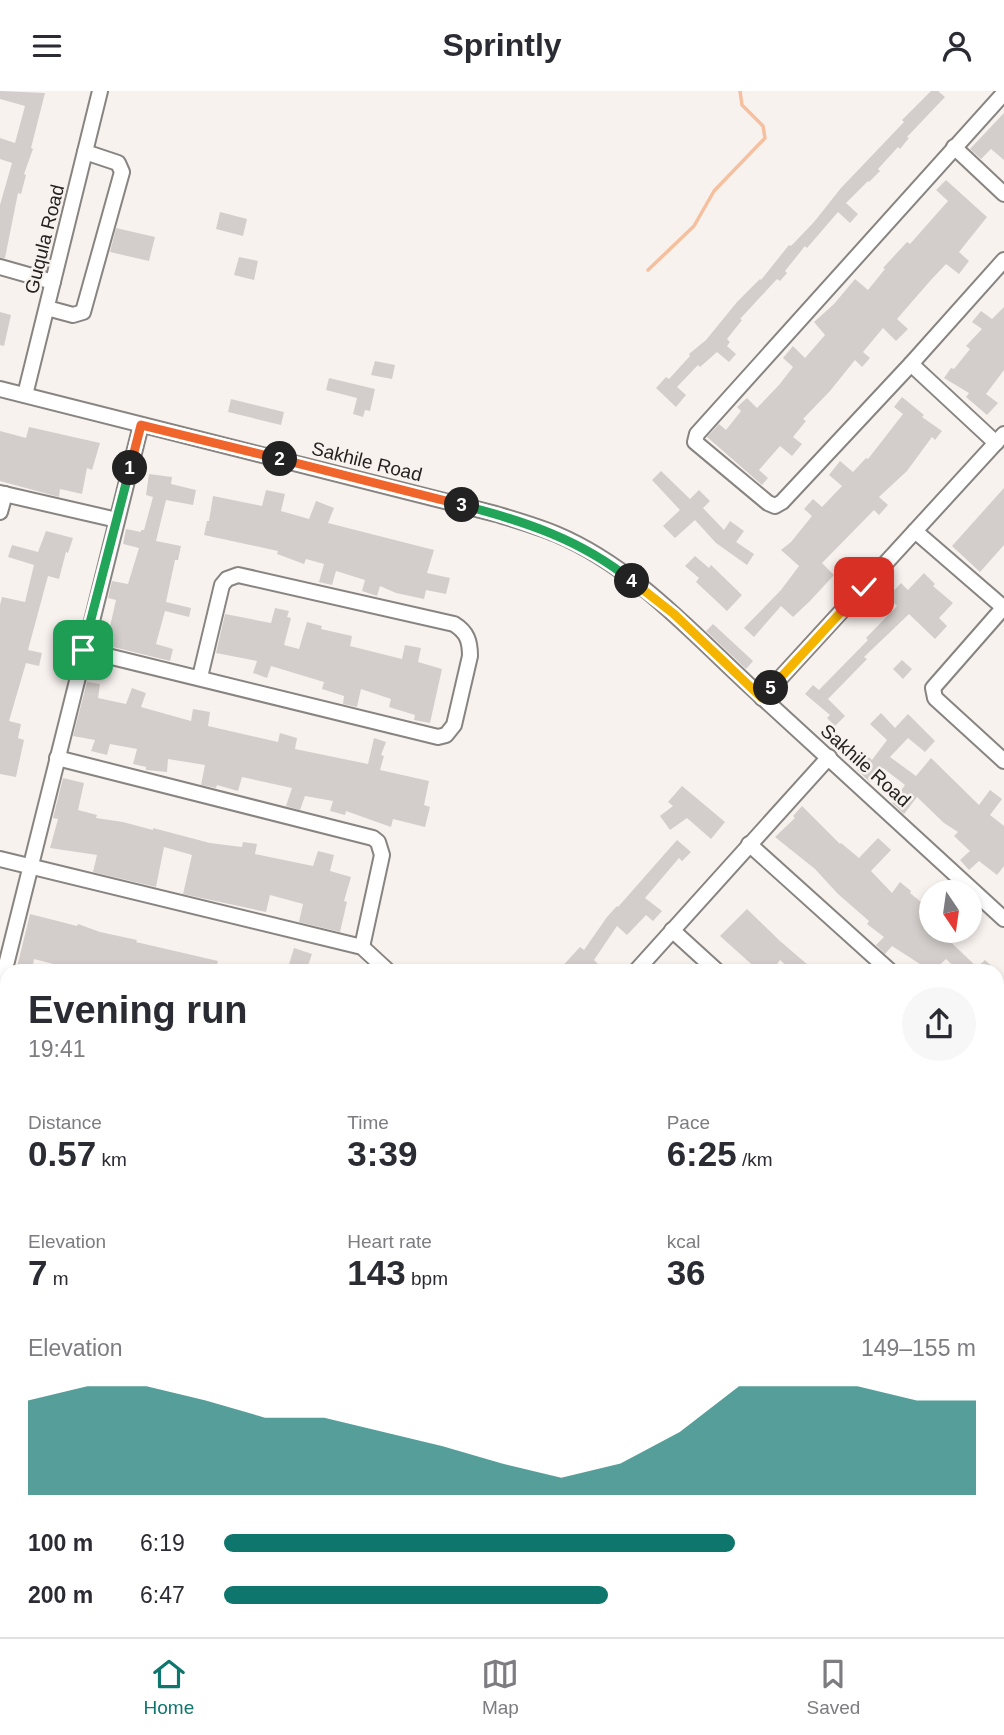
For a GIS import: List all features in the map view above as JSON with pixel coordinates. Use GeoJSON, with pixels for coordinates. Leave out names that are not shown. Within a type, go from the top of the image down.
{"type":"FeatureCollection","features":[{"type":"Feature","properties":{"kind":"street","name":"Guqula Road"},"geometry":{"type":"LineString","coordinates":[[25,395],[100,91]]}},
{"type":"Feature","properties":{"kind":"street"},"geometry":{"type":"LineString","coordinates":[[1004,93],[697,434],[695,442],[775,506],[792,493],[1004,260]]}},
{"type":"Feature","properties":{"kind":"street"},"geometry":{"type":"LineString","coordinates":[[954,148],[1004,194]]}},
{"type":"Feature","properties":{"kind":"street"},"geometry":{"type":"LineString","coordinates":[[47,308],[73,315],[83,312],[122,172],[118,163],[85,152]]}},
{"type":"Feature","properties":{"kind":"street"},"geometry":{"type":"LineString","coordinates":[[0,267],[53,282]]}},
{"type":"Feature","properties":{"kind":"street"},"geometry":{"type":"LineString","coordinates":[[762,698],[1000,439],[911,364]]}},
{"type":"Feature","properties":{"kind":"street","name":"Sakhile Road"},"geometry":{"type":"LineString","coordinates":[[0,389],[496,514],[558,535],[620,571],[674,614],[1004,919]]}},
{"type":"Feature","properties":{"kind":"street"},"geometry":{"type":"LineString","coordinates":[[7,964],[141,425]]}},
{"type":"Feature","properties":{"kind":"street"},"geometry":{"type":"LineString","coordinates":[[0,512],[2,493],[117,520]]}},
{"type":"Feature","properties":{"kind":"street"},"geometry":{"type":"LineString","coordinates":[[915,531],[1004,607],[932,692],[934,698],[1004,761]]}},
{"type":"Feature","properties":{"kind":"street"},"geometry":{"type":"LineString","coordinates":[[83,650],[438,737],[446,735],[454,725],[470,646],[463,629],[454,624],[245,575],[232,576],[222,585],[200,677]]}},
{"type":"Feature","properties":{"kind":"street"},"geometry":{"type":"LineString","coordinates":[[642,964],[829,757]]}},
{"type":"Feature","properties":{"kind":"street"},"geometry":{"type":"LineString","coordinates":[[57,758],[373,838],[378,842],[382,855],[362,947]]}},
{"type":"Feature","properties":{"kind":"street"},"geometry":{"type":"LineString","coordinates":[[749,843],[882,964]]}},
{"type":"Feature","properties":{"kind":"street"},"geometry":{"type":"LineString","coordinates":[[0,859],[362,947],[380,964]]}},
{"type":"Feature","properties":{"kind":"street"},"geometry":{"type":"LineString","coordinates":[[672,930],[709,964]]}},
{"type":"Feature","properties":{"kind":"building"},"geometry":{"type":"Polygon","coordinates":[[[0,91],[45,93],[21,194],[18,193],[5,258],[0,258],[0,205],[12,163],[0,159],[0,138],[15,143],[25,106],[0,99],[0,91]]]}},
{"type":"Feature","properties":{"kind":"building"},"geometry":{"type":"Polygon","coordinates":[[[931,91],[938,91],[945,97],[907,137],[909,138],[900,149],[898,147],[878,169],[880,171],[846,203],[858,214],[850,223],[838,212],[807,248],[805,246],[785,271],[787,273],[780,281],[777,279],[740,319],[742,320],[727,339],[730,342],[727,346],[736,354],[729,362],[717,352],[700,367],[698,365],[677,387],[686,395],[676,407],[656,388],[666,377],[669,379],[689,354],[706,340],[737,302],[761,280],[789,245],[814,222],[841,188],[931,91]]]}},
{"type":"Feature","properties":{"kind":"building"},"geometry":{"type":"Polygon","coordinates":[[[1004,113],[1004,160],[991,149],[981,159],[970,149],[1004,113]]]}},
{"type":"Feature","properties":{"kind":"building"},"geometry":{"type":"Polygon","coordinates":[[[946,180],[987,217],[959,252],[969,261],[959,274],[946,264],[930,281],[897,319],[908,329],[896,341],[883,328],[863,352],[870,358],[862,367],[855,360],[803,419],[806,421],[793,437],[802,444],[792,456],[780,446],[759,470],[768,478],[762,485],[707,437],[719,424],[726,430],[741,411],[737,407],[747,398],[757,408],[779,385],[793,367],[783,358],[793,346],[805,358],[825,335],[814,322],[855,279],[868,290],[885,269],[883,268],[907,242],[910,244],[948,201],[936,190],[946,180]]]}},
{"type":"Feature","properties":{"kind":"building"},"geometry":{"type":"Polygon","coordinates":[[[220,212],[247,219],[243,236],[216,229],[220,212]]]}},
{"type":"Feature","properties":{"kind":"building"},"geometry":{"type":"Polygon","coordinates":[[[116,228],[155,237],[149,261],[110,252],[116,228]]]}},
{"type":"Feature","properties":{"kind":"building"},"geometry":{"type":"Polygon","coordinates":[[[239,257],[258,261],[254,280],[234,275],[239,257]]]}},
{"type":"Feature","properties":{"kind":"building"},"geometry":{"type":"Polygon","coordinates":[[[1004,307],[1004,370],[986,394],[998,403],[987,415],[966,397],[969,393],[944,378],[970,349],[966,346],[982,329],[972,322],[981,311],[992,319],[1004,307]]]}},
{"type":"Feature","properties":{"kind":"building"},"geometry":{"type":"Polygon","coordinates":[[[0,312],[11,315],[4,346],[0,345],[0,312]]]}},
{"type":"Feature","properties":{"kind":"building"},"geometry":{"type":"Polygon","coordinates":[[[375,361],[395,365],[392,379],[371,375],[375,361]]]}},
{"type":"Feature","properties":{"kind":"building"},"geometry":{"type":"Polygon","coordinates":[[[329,378],[375,389],[370,411],[365,410],[363,417],[353,414],[357,398],[326,390],[329,378]]]}},
{"type":"Feature","properties":{"kind":"building"},"geometry":{"type":"Polygon","coordinates":[[[902,397],[924,415],[922,417],[942,431],[935,440],[932,437],[907,471],[879,497],[888,505],[879,515],[874,510],[822,563],[834,575],[793,617],[781,606],[754,637],[744,628],[781,590],[799,566],[781,550],[812,516],[804,509],[813,499],[822,507],[842,486],[829,475],[840,461],[853,472],[868,459],[903,414],[894,407],[902,397]]]}},
{"type":"Feature","properties":{"kind":"building"},"geometry":{"type":"Polygon","coordinates":[[[231,399],[284,412],[281,425],[228,412],[231,399]]]}},
{"type":"Feature","properties":{"kind":"building"},"geometry":{"type":"Polygon","coordinates":[[[29,427],[100,443],[92,470],[87,468],[82,494],[60,489],[59,497],[0,481],[0,431],[26,438],[29,427]]]}},
{"type":"Feature","properties":{"kind":"building"},"geometry":{"type":"Polygon","coordinates":[[[661,471],[690,499],[699,490],[710,501],[703,508],[724,530],[730,521],[744,531],[736,542],[754,554],[747,565],[716,543],[695,520],[675,538],[663,526],[680,510],[652,480],[661,471]]]}},
{"type":"Feature","properties":{"kind":"building"},"geometry":{"type":"Polygon","coordinates":[[[149,474],[172,477],[171,484],[196,490],[193,505],[166,500],[156,541],[181,546],[178,560],[175,560],[166,602],[191,608],[189,617],[165,611],[156,644],[173,649],[170,661],[101,644],[105,630],[109,631],[116,600],[108,598],[112,581],[128,584],[139,548],[123,544],[126,529],[141,532],[144,530],[153,497],[146,495],[149,474]]]}},
{"type":"Feature","properties":{"kind":"building"},"geometry":{"type":"Polygon","coordinates":[[[1004,488],[1004,545],[980,572],[952,546],[1004,488]]]}},
{"type":"Feature","properties":{"kind":"building"},"geometry":{"type":"Polygon","coordinates":[[[266,490],[285,494],[281,511],[309,519],[316,501],[334,508],[328,523],[434,550],[427,573],[450,578],[446,594],[426,590],[424,599],[396,593],[380,586],[377,596],[362,591],[365,580],[336,571],[332,585],[319,582],[324,564],[306,559],[304,564],[277,554],[278,551],[204,535],[213,496],[262,506],[266,490]]]}},
{"type":"Feature","properties":{"kind":"building"},"geometry":{"type":"Polygon","coordinates":[[[46,531],[73,538],[68,553],[66,552],[59,579],[48,576],[28,650],[42,653],[39,666],[26,663],[9,721],[21,724],[18,738],[24,740],[16,777],[0,774],[0,605],[2,597],[25,602],[34,565],[8,557],[12,545],[38,552],[46,531]]]}},
{"type":"Feature","properties":{"kind":"building"},"geometry":{"type":"Polygon","coordinates":[[[695,556],[709,568],[711,565],[742,595],[727,611],[696,582],[699,578],[685,566],[695,556]]]}},
{"type":"Feature","properties":{"kind":"building"},"geometry":{"type":"Polygon","coordinates":[[[924,573],[935,584],[933,586],[953,603],[939,618],[947,626],[935,639],[909,614],[864,657],[867,659],[828,699],[845,716],[835,726],[827,718],[830,715],[805,694],[813,685],[819,690],[868,640],[866,638],[897,606],[888,597],[901,583],[908,590],[924,573]]]}},
{"type":"Feature","properties":{"kind":"building"},"geometry":{"type":"Polygon","coordinates":[[[275,608],[289,611],[287,617],[291,618],[284,645],[299,649],[307,622],[322,626],[321,629],[352,636],[350,646],[402,659],[405,645],[421,648],[418,662],[442,669],[430,723],[414,720],[415,715],[389,707],[391,699],[361,689],[357,707],[343,704],[344,696],[322,689],[324,682],[271,666],[267,678],[253,673],[257,661],[216,653],[225,614],[271,623],[275,608]]]}},
{"type":"Feature","properties":{"kind":"building"},"geometry":{"type":"Polygon","coordinates":[[[713,624],[753,661],[746,669],[706,631],[713,624]]]}},
{"type":"Feature","properties":{"kind":"building"},"geometry":{"type":"Polygon","coordinates":[[[902,660],[912,669],[903,679],[893,669],[902,660]]]}},
{"type":"Feature","properties":{"kind":"building"},"geometry":{"type":"Polygon","coordinates":[[[87,682],[100,684],[98,698],[126,704],[132,688],[146,693],[141,707],[191,721],[193,709],[210,712],[208,726],[278,742],[280,733],[297,738],[295,749],[368,764],[374,738],[386,742],[381,755],[384,756],[380,770],[429,781],[424,805],[430,807],[425,827],[393,819],[391,827],[346,811],[345,815],[330,811],[333,801],[305,796],[300,810],[286,806],[292,788],[242,777],[238,791],[217,785],[216,788],[201,785],[205,765],[168,759],[167,772],[146,770],[146,767],[133,764],[137,749],[110,744],[107,755],[91,751],[95,740],[73,736],[87,682]]]}},
{"type":"Feature","properties":{"kind":"building"},"geometry":{"type":"Polygon","coordinates":[[[881,713],[895,728],[908,714],[935,741],[925,752],[908,738],[890,757],[916,776],[931,758],[979,805],[990,790],[1002,799],[990,815],[1004,826],[1004,866],[997,875],[979,861],[969,870],[960,860],[970,851],[954,836],[958,832],[944,823],[917,797],[904,814],[892,803],[905,785],[883,768],[870,782],[857,770],[869,757],[872,760],[887,740],[870,724],[881,713]]]}},
{"type":"Feature","properties":{"kind":"building"},"geometry":{"type":"Polygon","coordinates":[[[63,778],[84,783],[78,810],[97,815],[96,818],[153,828],[210,843],[242,847],[243,842],[257,844],[255,854],[313,866],[318,851],[334,855],[330,871],[351,877],[344,901],[347,902],[340,932],[299,922],[303,904],[270,895],[266,912],[183,894],[192,855],[164,847],[156,887],[93,872],[97,855],[50,848],[58,819],[53,818],[63,778]]]}},
{"type":"Feature","properties":{"kind":"building"},"geometry":{"type":"Polygon","coordinates":[[[682,786],[725,822],[711,839],[687,818],[670,830],[660,816],[673,806],[668,802],[682,786]]]}},
{"type":"Feature","properties":{"kind":"building"},"geometry":{"type":"Polygon","coordinates":[[[802,806],[840,844],[859,858],[878,838],[891,850],[871,871],[892,893],[900,882],[919,900],[919,943],[952,943],[974,964],[951,964],[946,959],[941,964],[920,964],[892,946],[885,954],[876,945],[884,937],[867,924],[869,921],[815,869],[775,837],[795,818],[793,816],[802,806]]]}},
{"type":"Feature","properties":{"kind":"building"},"geometry":{"type":"Polygon","coordinates":[[[677,840],[691,852],[682,861],[679,858],[645,898],[662,911],[653,921],[646,915],[627,935],[617,926],[594,960],[598,964],[564,964],[580,947],[584,950],[607,917],[677,840]]]}},
{"type":"Feature","properties":{"kind":"building"},"geometry":{"type":"Polygon","coordinates":[[[747,909],[807,964],[784,964],[780,960],[777,964],[751,964],[720,936],[747,909]]]}},
{"type":"Feature","properties":{"kind":"building"},"geometry":{"type":"Polygon","coordinates":[[[30,914],[218,961],[217,964],[53,964],[34,959],[33,964],[18,964],[30,914]]]}},
{"type":"Feature","properties":{"kind":"building"},"geometry":{"type":"Polygon","coordinates":[[[294,948],[312,954],[308,964],[289,964],[294,948]]]}},
{"type":"Feature","properties":{"kind":"waterway"},"geometry":{"type":"LineString","coordinates":[[648,270],[694,226],[714,191],[765,138],[763,126],[742,105],[740,91]]}},
{"type":"Feature","properties":{"kind":"route"},"geometry":{"type":"LineString","coordinates":[[83,650],[141,425],[496,514],[558,535],[620,571],[674,614],[762,698],[864,587]]}}]}
